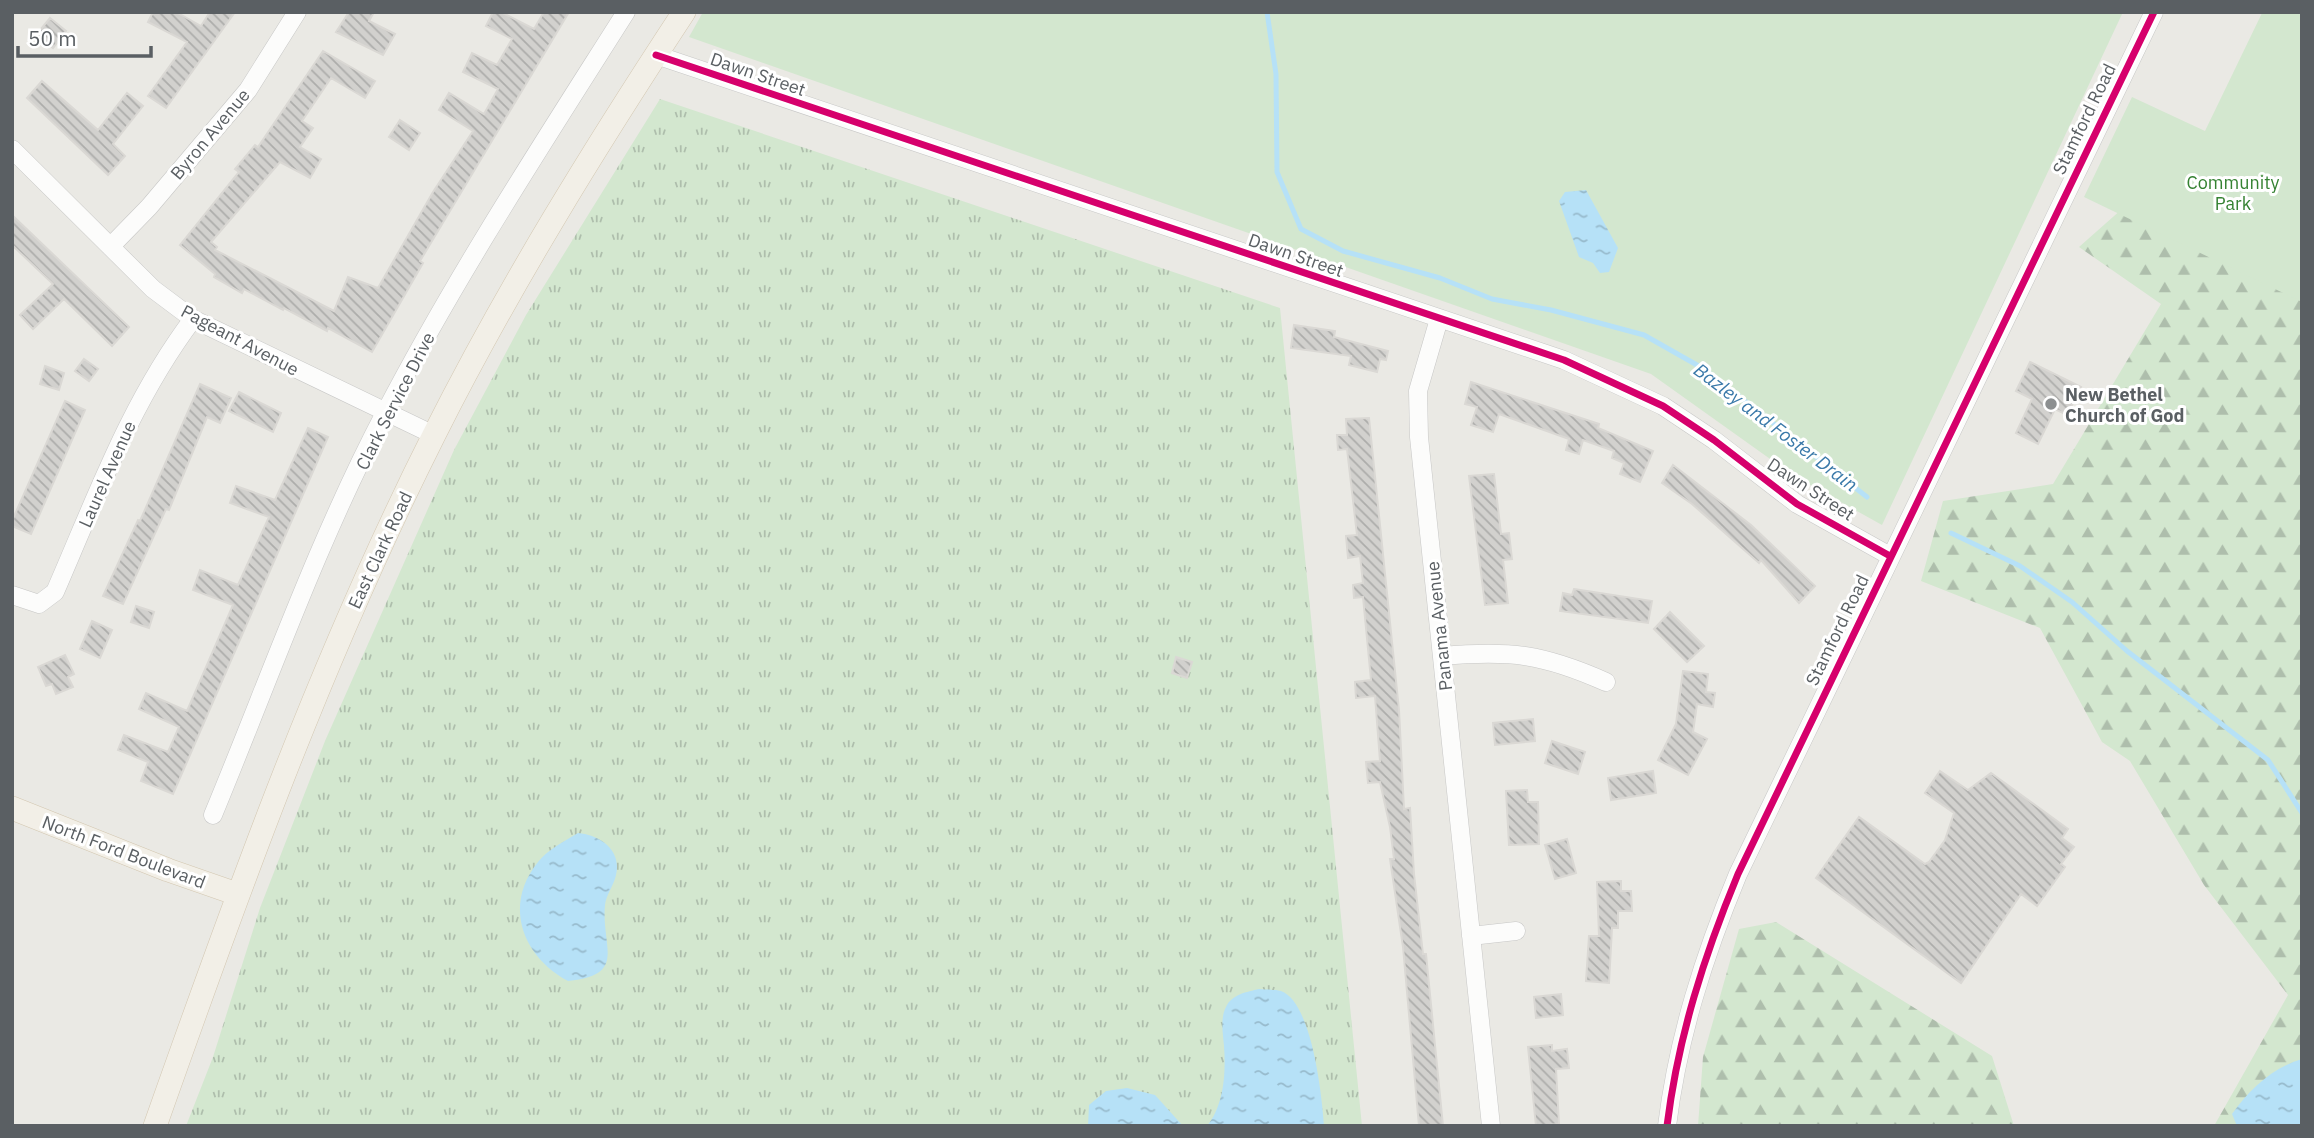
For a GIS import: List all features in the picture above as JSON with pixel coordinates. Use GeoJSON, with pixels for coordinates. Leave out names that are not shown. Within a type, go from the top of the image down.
{"type":"FeatureCollection","features":[{"type":"Feature","properties":{"kind":"main road","name":"East Clark Road"},"geometry":{"type":"LineString","coordinates":[[155,1126],[237,894],[360,592],[434,435],[490,328],[563,201],[684,12]]}},
{"type":"Feature","properties":{"kind":"main road","name":"North Ford Boulevard"},"geometry":{"type":"LineString","coordinates":[[12,808],[168,870],[237,894]]}},
{"type":"Feature","properties":{"kind":"street","name":"Byron Avenue"},"geometry":{"type":"LineString","coordinates":[[111,246],[149,207],[247,90],[297,12]]}},
{"type":"Feature","properties":{"kind":"street","name":"Clark Service Drive"},"geometry":{"type":"LineString","coordinates":[[213,815],[328,536],[385,413],[508,197],[626,12]]}},
{"type":"Feature","properties":{"kind":"street","name":"Stamford Road"},"geometry":{"type":"LineString","coordinates":[[1667,1126],[1680,1044],[1707,947],[1738,874],[2154,12]]}},
{"type":"Feature","properties":{"kind":"street","name":"Dawn Street"},"geometry":{"type":"LineString","coordinates":[[656,55],[1563,360],[1663,406],[1797,503],[1891,556]]}},
{"type":"Feature","properties":{"kind":"street","name":"Pageant Avenue"},"geometry":{"type":"LineString","coordinates":[[12,149],[153,289],[193,319],[434,435]]}},
{"type":"Feature","properties":{"kind":"street","name":"Laurel Avenue"},"geometry":{"type":"LineString","coordinates":[[12,595],[39,604],[55,592],[124,435],[152,380],[193,319]]}},
{"type":"Feature","properties":{"kind":"street","name":"Panama Avenue"},"geometry":{"type":"LineString","coordinates":[[1438,319],[1418,391],[1419,437],[1491,1126]]}},
{"type":"Feature","properties":{"kind":"street"},"geometry":{"type":"LineString","coordinates":[[1442,656],[1501,652],[1527,654],[1569,666],[1606,682]]}},
{"type":"Feature","properties":{"kind":"street"},"geometry":{"type":"LineString","coordinates":[[1471,936],[1517,931]]}},
{"type":"Feature","properties":{"kind":"green space"},"geometry":{"type":"Polygon","coordinates":[[[703,12],[2123,12],[1882,525],[1794,476],[1651,374],[689,37],[703,12]]]}},
{"type":"Feature","properties":{"kind":"green space","name":"Community Park"},"geometry":{"type":"Polygon","coordinates":[[[2302,12],[2302,302],[2084,197],[2132,97],[2205,131],[2262,13],[2302,12]]]}},
{"type":"Feature","properties":{"kind":"green space"},"geometry":{"type":"Polygon","coordinates":[[[660,99],[1280,308],[1362,1126],[186,1126],[213,1057],[260,908],[325,741],[454,450],[526,315],[660,99]]]}},
{"type":"Feature","properties":{"kind":"green space"},"geometry":{"type":"Polygon","coordinates":[[[2140,193],[2302,263],[2302,1126],[2214,1126],[2288,995],[2204,885],[2130,761],[2102,742],[2040,628],[1921,581],[1943,501],[2053,484],[2161,304],[2079,247],[2140,193]]]}},
{"type":"Feature","properties":{"kind":"green space"},"geometry":{"type":"Polygon","coordinates":[[[1776,922],[1992,1056],[2014,1126],[1698,1126],[1703,1057],[1739,929],[1776,922]]]}},
{"type":"Feature","properties":{"kind":"water"},"geometry":{"type":"Polygon","coordinates":[[[1586,190],[1618,248],[1609,272],[1600,273],[1593,263],[1579,257],[1559,201],[1565,192],[1586,190]]]}},
{"type":"Feature","properties":{"kind":"water"},"geometry":{"type":"Polygon","coordinates":[[[578,833],[594,837],[607,845],[616,858],[617,866],[605,905],[608,956],[605,965],[599,972],[587,978],[568,981],[539,958],[529,944],[520,912],[521,895],[527,878],[538,862],[578,833]]]}},
{"type":"Feature","properties":{"kind":"water"},"geometry":{"type":"Polygon","coordinates":[[[1259,989],[1281,991],[1292,999],[1301,1013],[1313,1051],[1324,1126],[1207,1126],[1213,1118],[1223,1088],[1224,1011],[1236,996],[1259,989]]]}},
{"type":"Feature","properties":{"kind":"water"},"geometry":{"type":"Polygon","coordinates":[[[2302,1059],[2302,1126],[2237,1126],[2232,1114],[2246,1096],[2271,1074],[2302,1059]]]}},
{"type":"Feature","properties":{"kind":"water"},"geometry":{"type":"Polygon","coordinates":[[[1127,1088],[1155,1095],[1183,1126],[1088,1126],[1089,1105],[1106,1091],[1127,1088]]]}},
{"type":"Feature","properties":{"kind":"building"},"geometry":{"type":"Polygon","coordinates":[[[153,12],[176,12],[201,26],[210,12],[235,12],[166,108],[148,96],[187,42],[148,22],[153,12]]]}},
{"type":"Feature","properties":{"kind":"building"},"geometry":{"type":"Polygon","coordinates":[[[349,12],[374,12],[369,21],[395,34],[383,55],[336,32],[349,12]]]}},
{"type":"Feature","properties":{"kind":"building"},"geometry":{"type":"Polygon","coordinates":[[[493,12],[501,12],[534,29],[544,12],[569,12],[420,261],[423,263],[372,352],[328,328],[327,331],[244,289],[242,293],[214,277],[215,274],[180,245],[239,172],[235,169],[255,145],[258,147],[323,51],[375,81],[365,98],[331,78],[302,121],[313,128],[300,147],[321,159],[310,178],[280,162],[211,242],[217,247],[215,250],[334,311],[348,277],[378,288],[433,192],[473,131],[439,110],[449,93],[484,114],[498,89],[463,72],[472,53],[497,65],[512,39],[486,26],[493,12]]]}},
{"type":"Feature","properties":{"kind":"building"},"geometry":{"type":"Polygon","coordinates":[[[50,18],[66,31],[53,48],[36,35],[50,18]]]}},
{"type":"Feature","properties":{"kind":"building"},"geometry":{"type":"Polygon","coordinates":[[[42,81],[98,130],[127,93],[143,106],[113,144],[125,156],[108,175],[27,98],[42,81]]]}},
{"type":"Feature","properties":{"kind":"building"},"geometry":{"type":"Polygon","coordinates":[[[400,120],[420,133],[409,150],[389,137],[400,120]]]}},
{"type":"Feature","properties":{"kind":"building"},"geometry":{"type":"Polygon","coordinates":[[[12,215],[129,327],[112,346],[64,299],[33,329],[20,315],[53,284],[12,245],[12,215]]]}},
{"type":"Feature","properties":{"kind":"building"},"geometry":{"type":"Polygon","coordinates":[[[1294,325],[1335,331],[1334,337],[1388,351],[1386,360],[1380,359],[1377,372],[1349,365],[1351,356],[1291,348],[1294,325]]]}},
{"type":"Feature","properties":{"kind":"building"},"geometry":{"type":"Polygon","coordinates":[[[84,359],[98,369],[89,381],[75,371],[84,359]]]}},
{"type":"Feature","properties":{"kind":"building","name":"New Bethel Church of God"},"geometry":{"type":"Polygon","coordinates":[[[2030,362],[2081,387],[2067,415],[2055,409],[2038,444],[2016,433],[2032,399],[2016,391],[2030,362]]]}},
{"type":"Feature","properties":{"kind":"building"},"geometry":{"type":"Polygon","coordinates":[[[45,366],[64,373],[59,390],[40,384],[45,366]]]}},
{"type":"Feature","properties":{"kind":"building"},"geometry":{"type":"Polygon","coordinates":[[[1471,382],[1599,424],[1598,428],[1653,451],[1640,482],[1620,474],[1624,463],[1612,458],[1614,451],[1583,440],[1579,454],[1566,450],[1569,439],[1499,414],[1493,432],[1471,425],[1477,407],[1465,404],[1471,382]]]}},
{"type":"Feature","properties":{"kind":"building"},"geometry":{"type":"Polygon","coordinates":[[[200,384],[231,398],[220,423],[207,417],[169,510],[166,509],[123,604],[103,596],[138,520],[140,521],[200,384]]]}},
{"type":"Feature","properties":{"kind":"building"},"geometry":{"type":"Polygon","coordinates":[[[239,392],[281,413],[273,432],[229,411],[239,392]]]}},
{"type":"Feature","properties":{"kind":"building"},"geometry":{"type":"Polygon","coordinates":[[[65,401],[85,410],[31,534],[12,526],[12,521],[65,401]]]}},
{"type":"Feature","properties":{"kind":"building"},"geometry":{"type":"Polygon","coordinates":[[[1369,418],[1399,710],[1404,809],[1410,808],[1414,874],[1423,954],[1426,954],[1443,1126],[1419,1126],[1403,947],[1390,859],[1394,859],[1390,827],[1380,782],[1368,783],[1366,762],[1380,761],[1375,696],[1356,698],[1355,682],[1371,680],[1363,597],[1354,598],[1353,585],[1363,583],[1360,556],[1348,558],[1346,536],[1357,535],[1347,449],[1338,450],[1337,435],[1347,435],[1346,419],[1369,418]]]}},
{"type":"Feature","properties":{"kind":"building"},"geometry":{"type":"Polygon","coordinates":[[[308,428],[328,437],[173,794],[141,781],[148,762],[118,750],[124,735],[168,752],[179,727],[139,709],[146,693],[187,711],[233,605],[193,590],[200,570],[238,585],[269,517],[230,503],[236,486],[275,500],[308,428]]]}},
{"type":"Feature","properties":{"kind":"building"},"geometry":{"type":"Polygon","coordinates":[[[1673,465],[1751,525],[1815,586],[1799,603],[1761,560],[1759,563],[1692,504],[1662,483],[1673,465]]]}},
{"type":"Feature","properties":{"kind":"building"},"geometry":{"type":"Polygon","coordinates":[[[1494,474],[1501,534],[1509,533],[1512,559],[1503,560],[1508,603],[1485,605],[1469,476],[1494,474]]]}},
{"type":"Feature","properties":{"kind":"building"},"geometry":{"type":"Polygon","coordinates":[[[1574,589],[1652,601],[1648,623],[1560,611],[1563,593],[1572,595],[1574,589]]]}},
{"type":"Feature","properties":{"kind":"building"},"geometry":{"type":"Polygon","coordinates":[[[136,606],[154,612],[149,628],[131,622],[136,606]]]}},
{"type":"Feature","properties":{"kind":"building"},"geometry":{"type":"Polygon","coordinates":[[[1670,612],[1704,646],[1687,662],[1654,629],[1670,612]]]}},
{"type":"Feature","properties":{"kind":"building"},"geometry":{"type":"Polygon","coordinates":[[[92,621],[112,630],[100,658],[80,649],[92,621]]]}},
{"type":"Feature","properties":{"kind":"building"},"geometry":{"type":"Polygon","coordinates":[[[65,655],[74,674],[68,677],[73,687],[56,694],[52,684],[46,686],[38,667],[65,655]]]}},
{"type":"Feature","properties":{"kind":"building"},"geometry":{"type":"Polygon","coordinates":[[[1176,657],[1192,662],[1187,678],[1172,673],[1176,657]]]}},
{"type":"Feature","properties":{"kind":"building"},"geometry":{"type":"Polygon","coordinates":[[[1683,671],[1708,674],[1706,692],[1715,693],[1713,707],[1697,704],[1693,732],[1707,739],[1688,775],[1658,760],[1676,724],[1683,671]]]}},
{"type":"Feature","properties":{"kind":"building"},"geometry":{"type":"Polygon","coordinates":[[[1533,719],[1535,741],[1495,745],[1493,723],[1533,719]]]}},
{"type":"Feature","properties":{"kind":"building"},"geometry":{"type":"Polygon","coordinates":[[[1552,741],[1585,752],[1578,774],[1545,763],[1552,741]]]}},
{"type":"Feature","properties":{"kind":"building"},"geometry":{"type":"Polygon","coordinates":[[[1653,771],[1656,793],[1611,800],[1608,778],[1653,771]]]}},
{"type":"Feature","properties":{"kind":"building"},"geometry":{"type":"Polygon","coordinates":[[[1940,771],[1968,790],[1991,773],[2068,829],[2062,838],[2074,847],[2061,864],[2065,867],[2037,906],[2021,894],[1961,983],[1816,878],[1859,817],[1925,864],[1929,862],[1945,840],[1954,813],[1925,793],[1940,771]]]}},
{"type":"Feature","properties":{"kind":"building"},"geometry":{"type":"Polygon","coordinates":[[[1527,790],[1528,802],[1538,802],[1539,844],[1509,845],[1506,791],[1527,790]]]}},
{"type":"Feature","properties":{"kind":"building"},"geometry":{"type":"Polygon","coordinates":[[[1567,839],[1576,873],[1555,879],[1545,845],[1567,839]]]}},
{"type":"Feature","properties":{"kind":"building"},"geometry":{"type":"Polygon","coordinates":[[[1621,881],[1621,891],[1631,891],[1632,911],[1618,911],[1618,928],[1612,928],[1609,983],[1586,981],[1589,936],[1599,936],[1597,882],[1621,881]]]}},
{"type":"Feature","properties":{"kind":"building"},"geometry":{"type":"Polygon","coordinates":[[[1561,994],[1563,1015],[1536,1018],[1534,997],[1561,994]]]}},
{"type":"Feature","properties":{"kind":"building"},"geometry":{"type":"Polygon","coordinates":[[[1552,1045],[1552,1051],[1567,1049],[1569,1068],[1556,1069],[1559,1124],[1536,1126],[1528,1047],[1552,1045]]]}},
{"type":"Feature","properties":{"kind":"waterway","name":"Bazley and Foster Drain"},"geometry":{"type":"LineString","coordinates":[[1267,12],[1276,74],[1277,172],[1301,229],[1343,251],[1440,278],[1492,299],[1551,310],[1644,335],[1704,369],[1867,497]]}},
{"type":"Feature","properties":{"kind":"waterway","name":"Bazley and Foster Drain"},"geometry":{"type":"LineString","coordinates":[[1951,533],[2020,566],[2072,602],[2127,651],[2268,760],[2302,813]]}},
{"type":"Feature","properties":{"kind":"cycle path"},"geometry":{"type":"LineString","coordinates":[[1667,1126],[1678,1061],[1694,997],[1738,874],[2154,12]]}},
{"type":"Feature","properties":{"kind":"cycle path"},"geometry":{"type":"LineString","coordinates":[[656,55],[1564,360],[1663,406],[1714,440],[1797,504],[1890,556]]}},
{"type":"Feature","properties":{"kind":"place","name":"New Bethel Church of God"},"geometry":{"type":"Point","coordinates":[2051,404]}}]}
